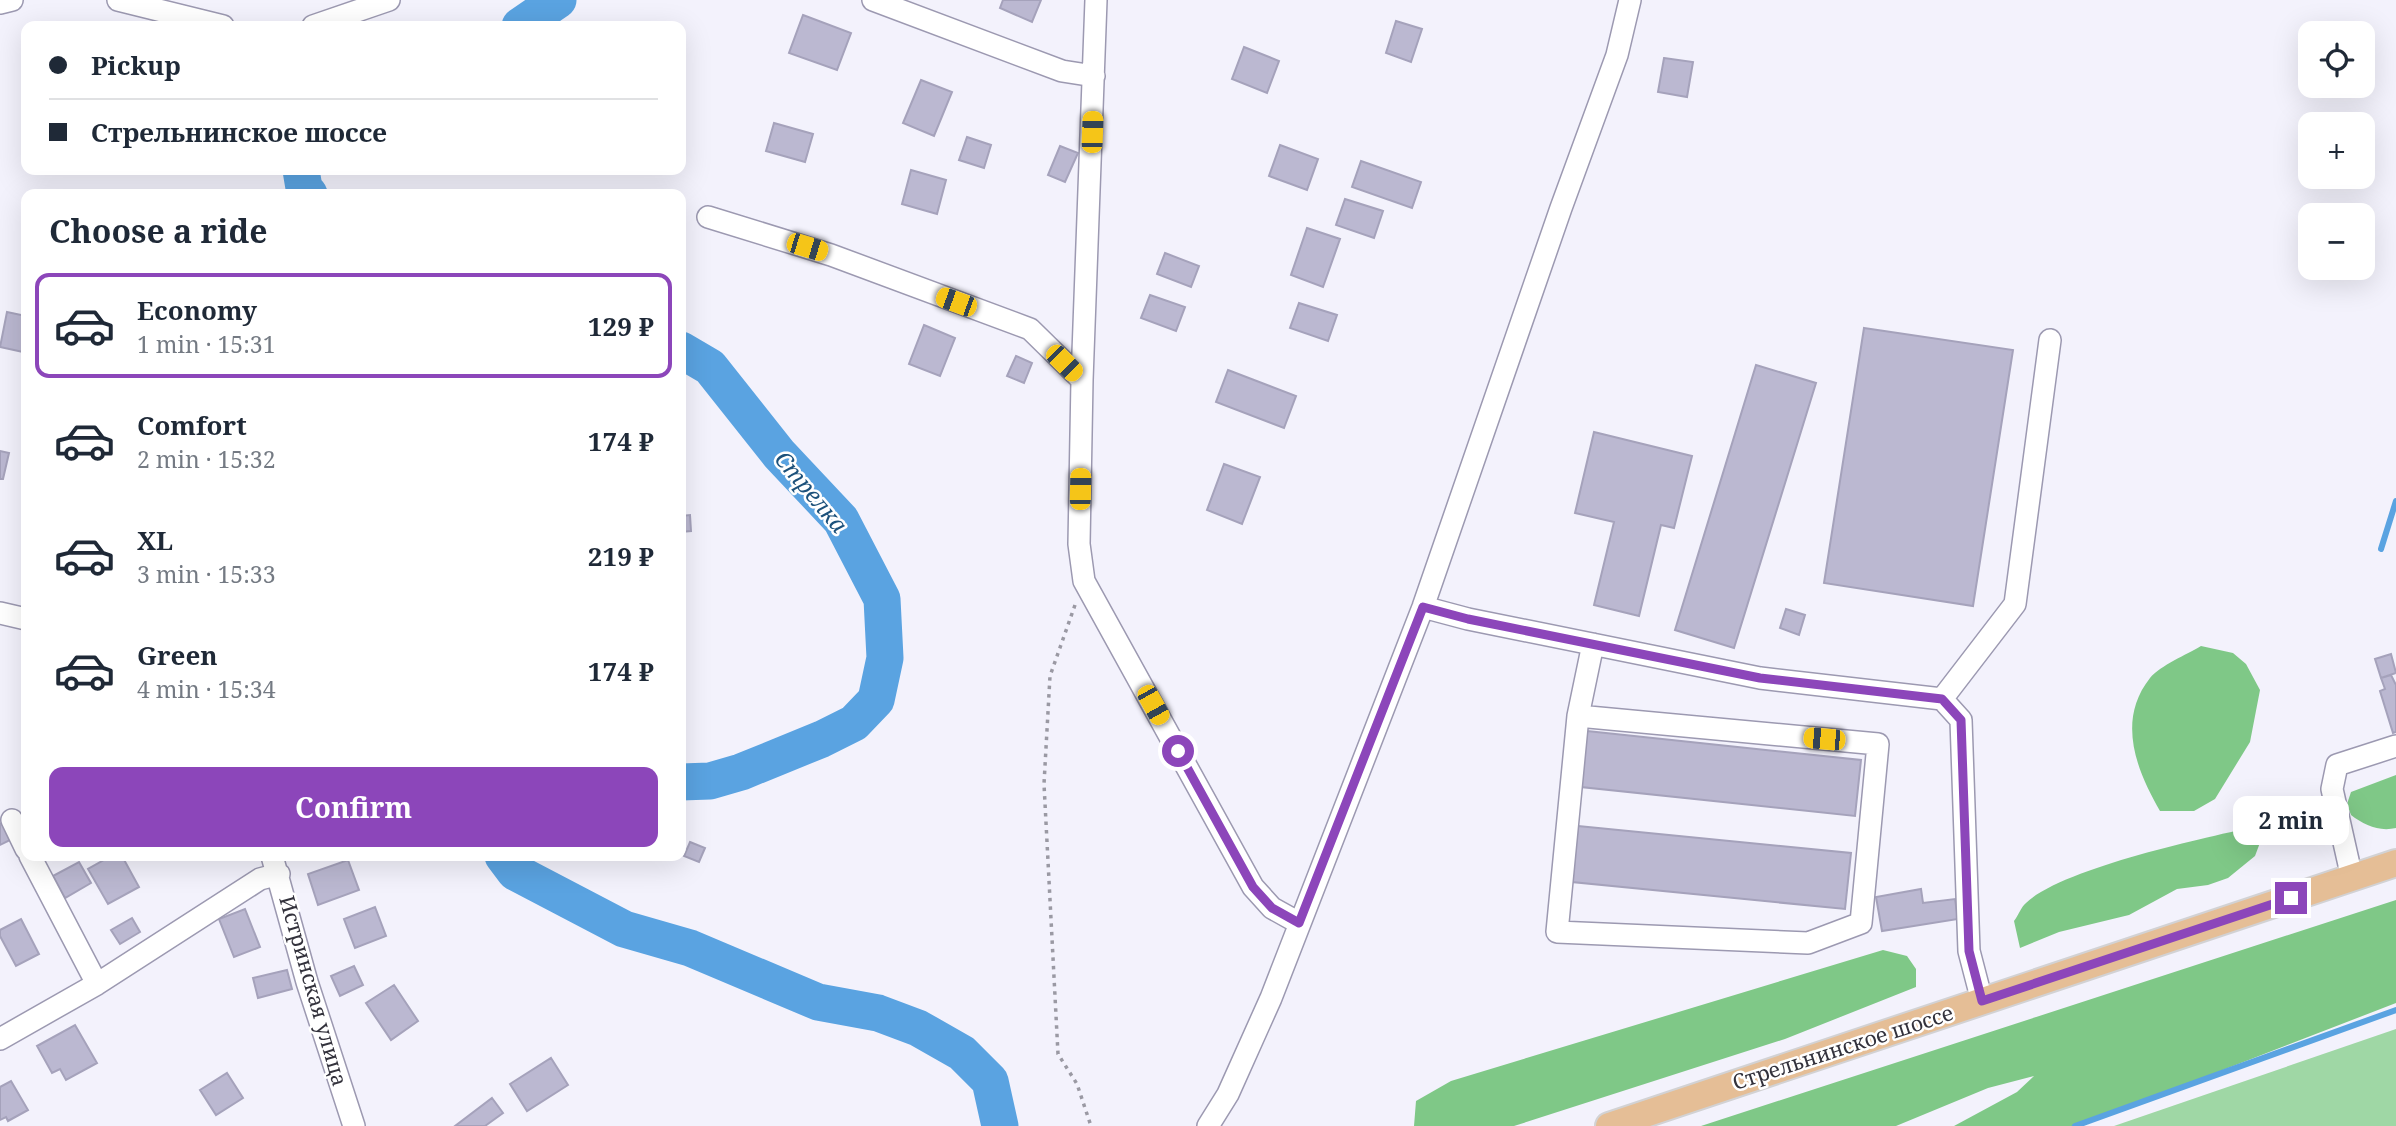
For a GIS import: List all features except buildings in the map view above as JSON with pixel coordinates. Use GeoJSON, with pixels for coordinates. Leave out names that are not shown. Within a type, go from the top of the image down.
{"type":"FeatureCollection","features":[{"type":"Feature","properties":{"kind":"main road","name":"Стрельнинское шоссе"},"geometry":{"type":"LineString","coordinates":[[1609,1126],[2396,863]]}},
{"type":"Feature","properties":{"kind":"street"},"geometry":{"type":"LineString","coordinates":[[0,3],[12,0]]}},
{"type":"Feature","properties":{"kind":"street"},"geometry":{"type":"LineString","coordinates":[[118,0],[203,21]]}},
{"type":"Feature","properties":{"kind":"street"},"geometry":{"type":"LineString","coordinates":[[327,21],[388,0]]}},
{"type":"Feature","properties":{"kind":"street"},"geometry":{"type":"LineString","coordinates":[[873,0],[1062,71],[1094,76]]}},
{"type":"Feature","properties":{"kind":"street"},"geometry":{"type":"LineString","coordinates":[[1096,0],[1082,380],[1079,544],[1084,581],[1253,887],[1272,908],[1299,923]]}},
{"type":"Feature","properties":{"kind":"street"},"geometry":{"type":"LineString","coordinates":[[1208,1126],[1228,1094],[1271,998],[1423,607],[1560,208],[1617,55],[1630,0]]}},
{"type":"Feature","properties":{"kind":"street"},"geometry":{"type":"LineString","coordinates":[[708,217],[831,255],[1030,329],[1082,380]]}},
{"type":"Feature","properties":{"kind":"street"},"geometry":{"type":"LineString","coordinates":[[1942,699],[2015,604],[2050,340]]}},
{"type":"Feature","properties":{"kind":"street"},"geometry":{"type":"LineString","coordinates":[[1423,607],[1468,619],[1760,678],[1942,699],[1961,720],[1969,951],[1982,1001]]}},
{"type":"Feature","properties":{"kind":"street"},"geometry":{"type":"LineString","coordinates":[[0,613],[21,618]]}},
{"type":"Feature","properties":{"kind":"street"},"geometry":{"type":"LineString","coordinates":[[1578,716],[1878,744],[1861,923],[1808,943],[1557,932],[1578,716],[1593,645]]}},
{"type":"Feature","properties":{"kind":"street"},"geometry":{"type":"LineString","coordinates":[[2352,878],[2332,789],[2337,765],[2396,746]]}},
{"type":"Feature","properties":{"kind":"street"},"geometry":{"type":"LineString","coordinates":[[12,820],[21,839]]}},
{"type":"Feature","properties":{"kind":"street"},"geometry":{"type":"LineString","coordinates":[[33,861],[97,984]]}},
{"type":"Feature","properties":{"kind":"street"},"geometry":{"type":"LineString","coordinates":[[0,1039],[97,984],[260,879],[276,865]]}},
{"type":"Feature","properties":{"kind":"street","name":"Истринская улица"},"geometry":{"type":"LineString","coordinates":[[276,865],[307,982],[354,1126]]}},
{"type":"Feature","properties":{"kind":"path"},"geometry":{"type":"LineString","coordinates":[[1084,581],[1050,676],[1044,784],[1058,1054],[1077,1084],[1091,1126]]}},
{"type":"Feature","properties":{"kind":"green space"},"geometry":{"type":"Polygon","coordinates":[[[2201,646],[2233,653],[2246,664],[2260,690],[2250,742],[2215,799],[2194,811],[2160,811],[2138,763],[2132,728],[2134,711],[2140,694],[2155,673],[2201,646]]]}},
{"type":"Feature","properties":{"kind":"green space"},"geometry":{"type":"Polygon","coordinates":[[[2396,775],[2396,828],[2372,827],[2351,815],[2347,804],[2351,792],[2396,775]]]}},
{"type":"Feature","properties":{"kind":"green space"},"geometry":{"type":"Polygon","coordinates":[[[2267,824],[2255,856],[2228,878],[2208,885],[2177,889],[2129,915],[2059,932],[2020,948],[2014,921],[2024,905],[2045,890],[2072,877],[2140,854],[2267,824]]]}},
{"type":"Feature","properties":{"kind":"green space"},"geometry":{"type":"Polygon","coordinates":[[[2396,900],[2396,1003],[2078,1126],[1954,1126],[2017,1092],[2034,1076],[1988,1088],[1896,1126],[1701,1126],[2396,900]]]}},
{"type":"Feature","properties":{"kind":"green space"},"geometry":{"type":"Polygon","coordinates":[[[1883,950],[1907,956],[1916,969],[1916,987],[1785,1039],[1514,1126],[1414,1126],[1416,1101],[1451,1081],[1883,950]]]}},
{"type":"Feature","properties":{"kind":"green space"},"geometry":{"type":"Polygon","coordinates":[[[2396,1029],[2396,1126],[2114,1126],[2396,1029]]]}},
{"type":"Feature","properties":{"kind":"waterway","name":"Стрелка"},"geometry":{"type":"LineString","coordinates":[[527,21],[558,0]]}},
{"type":"Feature","properties":{"kind":"waterway","name":"Стрелка"},"geometry":{"type":"LineString","coordinates":[[302,175],[305,189]]}},
{"type":"Feature","properties":{"kind":"waterway","name":"Стрелка"},"geometry":{"type":"LineString","coordinates":[[686,353],[710,367],[779,454],[841,520],[882,599],[885,658],[876,700],[854,723],[741,772],[710,781],[686,782]]}},
{"type":"Feature","properties":{"kind":"waterway"},"geometry":{"type":"LineString","coordinates":[[2381,549],[2396,501]]}},
{"type":"Feature","properties":{"kind":"waterway","name":"Стрелка"},"geometry":{"type":"LineString","coordinates":[[507,861],[515,872],[624,929],[690,948],[818,1002],[878,1013],[918,1028],[962,1053],[990,1081],[1000,1126]]}},
{"type":"Feature","properties":{"kind":"waterway"},"geometry":{"type":"LineString","coordinates":[[2075,1126],[2396,1010]]}},
{"type":"Feature","properties":{"kind":"route"},"geometry":{"type":"LineString","coordinates":[[1178,751],[1253,887],[1272,908],[1299,923],[1423,607],[1468,619],[1760,678],[1942,699],[1961,720],[1969,951],[1982,1001],[2291,898]]}}]}
